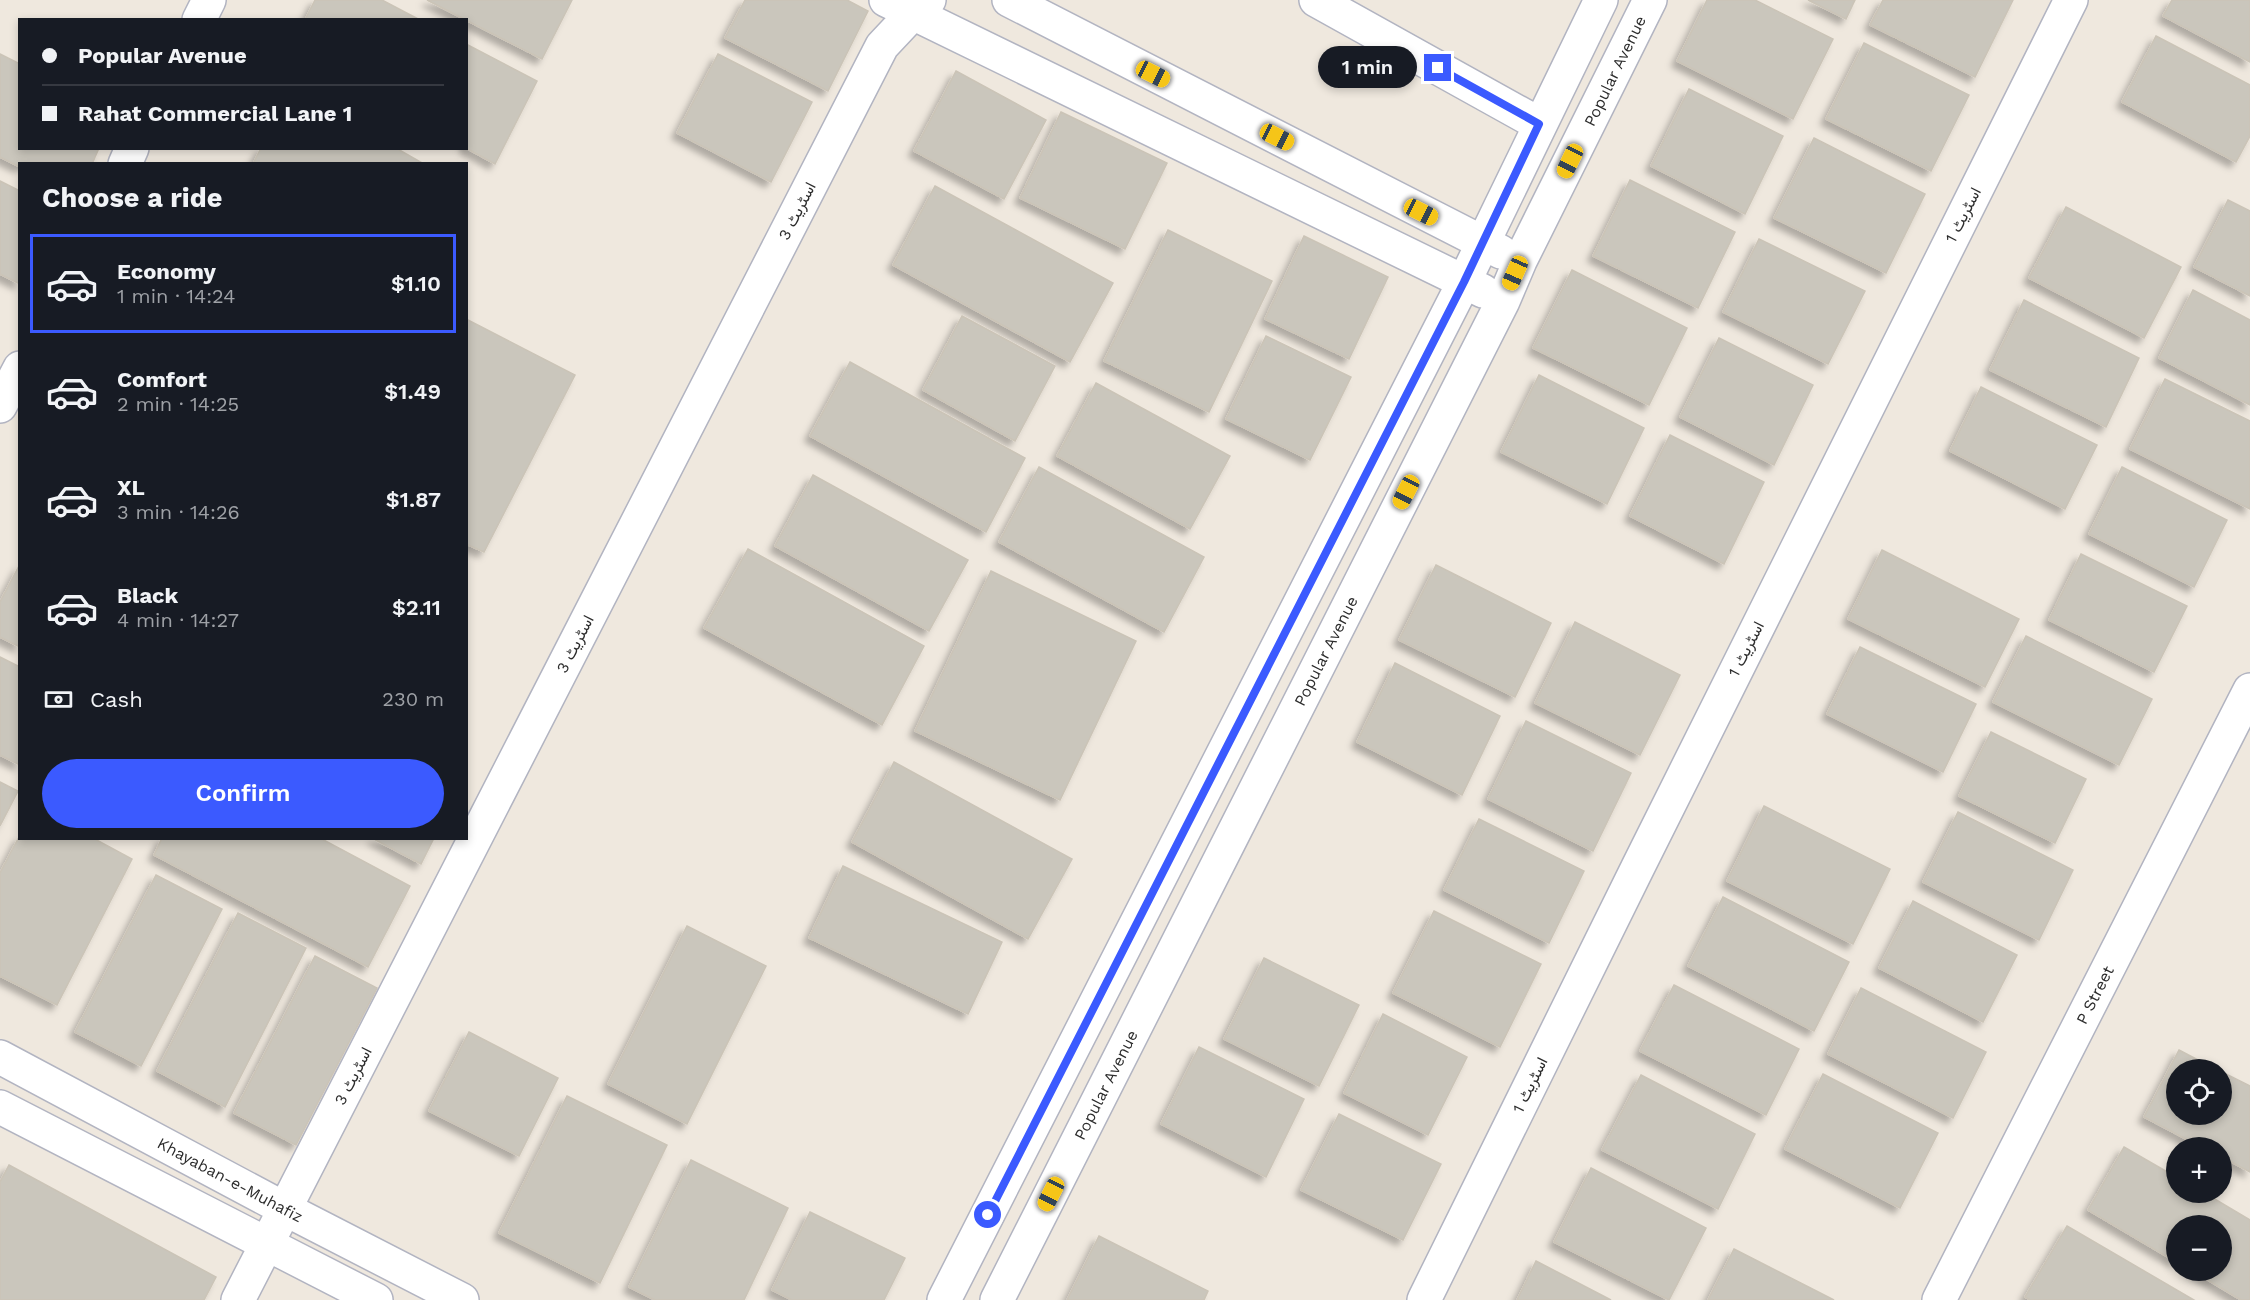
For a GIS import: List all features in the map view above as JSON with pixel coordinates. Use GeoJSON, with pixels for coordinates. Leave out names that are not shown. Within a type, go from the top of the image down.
{"type":"FeatureCollection","features":[{"type":"Feature","properties":{"kind":"street"},"geometry":{"type":"LineString","coordinates":[[200,18],[209,0]]}},
{"type":"Feature","properties":{"kind":"street"},"geometry":{"type":"LineString","coordinates":[[1009,0],[1520,261]]}},
{"type":"Feature","properties":{"kind":"street"},"geometry":{"type":"LineString","coordinates":[[1316,0],[1539,124]]}},
{"type":"Feature","properties":{"kind":"street"},"geometry":{"type":"LineString","coordinates":[[944,1300],[1464,282],[1601,0]]}},
{"type":"Feature","properties":{"kind":"street","name":"Popular Avenue"},"geometry":{"type":"LineString","coordinates":[[997,1300],[1503,301],[1520,261],[1650,0]]}},
{"type":"Feature","properties":{"kind":"street","name":"اسٹریٹ 1"},"geometry":{"type":"LineString","coordinates":[[1424,1300],[2071,0]]}},
{"type":"Feature","properties":{"kind":"street"},"geometry":{"type":"LineString","coordinates":[[909,4],[1503,301]]}},
{"type":"Feature","properties":{"kind":"street","name":"اسٹریٹ 3"},"geometry":{"type":"LineString","coordinates":[[238,1300],[882,46],[909,4]]}},
{"type":"Feature","properties":{"kind":"street"},"geometry":{"type":"LineString","coordinates":[[0,406],[18,373]]}},
{"type":"Feature","properties":{"kind":"street","name":"P Street"},"geometry":{"type":"LineString","coordinates":[[1939,1300],[2250,690]]}},
{"type":"Feature","properties":{"kind":"street","name":"Khayaban-e-Muhafiz"},"geometry":{"type":"LineString","coordinates":[[0,1057],[285,1209],[462,1300]]}},
{"type":"Feature","properties":{"kind":"street"},"geometry":{"type":"LineString","coordinates":[[0,1107],[376,1300]]}},
{"type":"Feature","properties":{"kind":"building"},"geometry":{"type":"Polygon","coordinates":[[[315,0],[382,0],[416,18],[306,18],[315,0]]]}},
{"type":"Feature","properties":{"kind":"building"},"geometry":{"type":"Polygon","coordinates":[[[427,0],[572,0],[542,59],[468,21],[468,18],[462,18],[427,0]]]}},
{"type":"Feature","properties":{"kind":"building"},"geometry":{"type":"Polygon","coordinates":[[[745,0],[847,0],[868,11],[828,91],[725,38],[745,0]]]}},
{"type":"Feature","properties":{"kind":"building"},"geometry":{"type":"Polygon","coordinates":[[[1707,0],[1755,0],[1833,39],[1793,119],[1677,61],[1707,0]]]}},
{"type":"Feature","properties":{"kind":"building"},"geometry":{"type":"Polygon","coordinates":[[[1808,0],[1855,0],[1846,19],[1808,0]]]}},
{"type":"Feature","properties":{"kind":"building"},"geometry":{"type":"Polygon","coordinates":[[[1883,0],[2013,0],[1975,77],[1870,25],[1883,0]]]}},
{"type":"Feature","properties":{"kind":"building"},"geometry":{"type":"Polygon","coordinates":[[[2172,0],[2250,0],[2250,62],[2163,16],[2172,0]]]}},
{"type":"Feature","properties":{"kind":"building"},"geometry":{"type":"Polygon","coordinates":[[[2156,36],[2250,85],[2250,136],[2236,162],[2122,102],[2156,36]]]}},
{"type":"Feature","properties":{"kind":"building"},"geometry":{"type":"Polygon","coordinates":[[[1864,43],[1969,95],[1931,171],[1826,119],[1864,43]]]}},
{"type":"Feature","properties":{"kind":"building"},"geometry":{"type":"Polygon","coordinates":[[[468,45],[537,81],[495,164],[468,149],[468,45]]]}},
{"type":"Feature","properties":{"kind":"building"},"geometry":{"type":"Polygon","coordinates":[[[0,54],[18,63],[18,150],[98,150],[93,162],[18,162],[18,166],[0,157],[0,54]]]}},
{"type":"Feature","properties":{"kind":"building"},"geometry":{"type":"Polygon","coordinates":[[[718,54],[812,102],[771,182],[677,133],[718,54]]]}},
{"type":"Feature","properties":{"kind":"building"},"geometry":{"type":"Polygon","coordinates":[[[956,71],[1046,120],[1004,199],[914,151],[956,71]]]}},
{"type":"Feature","properties":{"kind":"building"},"geometry":{"type":"Polygon","coordinates":[[[1689,89],[1783,136],[1745,214],[1651,166],[1689,89]]]}},
{"type":"Feature","properties":{"kind":"building"},"geometry":{"type":"Polygon","coordinates":[[[1061,112],[1167,163],[1125,249],[1020,198],[1061,112]]]}},
{"type":"Feature","properties":{"kind":"building"},"geometry":{"type":"Polygon","coordinates":[[[1814,138],[1925,194],[1886,273],[1774,218],[1814,138]]]}},
{"type":"Feature","properties":{"kind":"building"},"geometry":{"type":"Polygon","coordinates":[[[260,150],[400,150],[420,162],[254,162],[260,150]]]}},
{"type":"Feature","properties":{"kind":"building"},"geometry":{"type":"Polygon","coordinates":[[[1630,180],[1735,232],[1698,308],[1593,256],[1630,180]]]}},
{"type":"Feature","properties":{"kind":"building"},"geometry":{"type":"Polygon","coordinates":[[[0,181],[18,190],[18,283],[0,274],[0,181]]]}},
{"type":"Feature","properties":{"kind":"building"},"geometry":{"type":"Polygon","coordinates":[[[935,186],[1113,283],[1070,362],[893,265],[935,186]]]}},
{"type":"Feature","properties":{"kind":"building"},"geometry":{"type":"Polygon","coordinates":[[[2228,200],[2250,211],[2250,296],[2194,267],[2228,200]]]}},
{"type":"Feature","properties":{"kind":"building"},"geometry":{"type":"Polygon","coordinates":[[[2066,207],[2181,267],[2144,338],[2029,278],[2066,207]]]}},
{"type":"Feature","properties":{"kind":"building"},"geometry":{"type":"Polygon","coordinates":[[[1168,230],[1272,281],[1209,412],[1104,361],[1168,230]]]}},
{"type":"Feature","properties":{"kind":"building"},"geometry":{"type":"Polygon","coordinates":[[[1304,236],[1388,277],[1349,359],[1265,319],[1304,236]]]}},
{"type":"Feature","properties":{"kind":"building"},"geometry":{"type":"Polygon","coordinates":[[[1759,239],[1865,291],[1828,364],[1723,312],[1759,239]]]}},
{"type":"Feature","properties":{"kind":"building"},"geometry":{"type":"Polygon","coordinates":[[[1572,270],[1687,328],[1649,405],[1533,348],[1572,270]]]}},
{"type":"Feature","properties":{"kind":"building"},"geometry":{"type":"Polygon","coordinates":[[[2193,290],[2250,320],[2250,405],[2159,358],[2193,290]]]}},
{"type":"Feature","properties":{"kind":"building"},"geometry":{"type":"Polygon","coordinates":[[[2024,300],[2139,358],[2106,427],[1990,370],[2024,300]]]}},
{"type":"Feature","properties":{"kind":"building"},"geometry":{"type":"Polygon","coordinates":[[[962,316],[1055,366],[1015,441],[923,390],[962,316]]]}},
{"type":"Feature","properties":{"kind":"building"},"geometry":{"type":"Polygon","coordinates":[[[468,320],[575,375],[484,552],[468,545],[468,320]]]}},
{"type":"Feature","properties":{"kind":"building"},"geometry":{"type":"Polygon","coordinates":[[[1266,336],[1351,377],[1310,460],[1226,419],[1266,336]]]}},
{"type":"Feature","properties":{"kind":"building"},"geometry":{"type":"Polygon","coordinates":[[[1719,338],[1813,385],[1774,465],[1680,417],[1719,338]]]}},
{"type":"Feature","properties":{"kind":"building"},"geometry":{"type":"Polygon","coordinates":[[[850,362],[1025,458],[986,532],[810,436],[850,362]]]}},
{"type":"Feature","properties":{"kind":"building"},"geometry":{"type":"Polygon","coordinates":[[[1539,375],[1644,428],[1607,504],[1501,452],[1539,375]]]}},
{"type":"Feature","properties":{"kind":"building"},"geometry":{"type":"Polygon","coordinates":[[[2165,379],[2250,421],[2250,509],[2130,449],[2165,379]]]}},
{"type":"Feature","properties":{"kind":"building"},"geometry":{"type":"Polygon","coordinates":[[[1096,383],[1230,456],[1190,529],[1057,456],[1096,383]]]}},
{"type":"Feature","properties":{"kind":"building"},"geometry":{"type":"Polygon","coordinates":[[[1981,387],[2097,445],[2065,509],[1950,451],[1981,387]]]}},
{"type":"Feature","properties":{"kind":"building"},"geometry":{"type":"Polygon","coordinates":[[[1670,435],[1764,482],[1724,564],[1630,516],[1670,435]]]}},
{"type":"Feature","properties":{"kind":"building"},"geometry":{"type":"Polygon","coordinates":[[[1039,467],[1204,557],[1164,632],[999,542],[1039,467]]]}},
{"type":"Feature","properties":{"kind":"building"},"geometry":{"type":"Polygon","coordinates":[[[2122,467],[2227,520],[2194,587],[2089,534],[2122,467]]]}},
{"type":"Feature","properties":{"kind":"building"},"geometry":{"type":"Polygon","coordinates":[[[813,475],[968,560],[929,631],[775,546],[813,475]]]}},
{"type":"Feature","properties":{"kind":"building"},"geometry":{"type":"Polygon","coordinates":[[[748,549],[924,646],[882,725],[704,628],[748,549]]]}},
{"type":"Feature","properties":{"kind":"building"},"geometry":{"type":"Polygon","coordinates":[[[1882,550],[2019,619],[1985,687],[1848,619],[1882,550]]]}},
{"type":"Feature","properties":{"kind":"building"},"geometry":{"type":"Polygon","coordinates":[[[2081,554],[2187,606],[2154,672],[2049,620],[2081,554]]]}},
{"type":"Feature","properties":{"kind":"building"},"geometry":{"type":"Polygon","coordinates":[[[1436,565],[1551,623],[1515,697],[1399,640],[1436,565]]]}},
{"type":"Feature","properties":{"kind":"building"},"geometry":{"type":"Polygon","coordinates":[[[18,568],[18,646],[0,637],[0,602],[18,568]]]}},
{"type":"Feature","properties":{"kind":"building"},"geometry":{"type":"Polygon","coordinates":[[[991,571],[1136,641],[1060,800],[915,731],[991,571]]]}},
{"type":"Feature","properties":{"kind":"building"},"geometry":{"type":"Polygon","coordinates":[[[1575,622],[1680,675],[1640,755],[1535,703],[1575,622]]]}},
{"type":"Feature","properties":{"kind":"building"},"geometry":{"type":"Polygon","coordinates":[[[2026,636],[2152,699],[2119,765],[1993,702],[2026,636]]]}},
{"type":"Feature","properties":{"kind":"building"},"geometry":{"type":"Polygon","coordinates":[[[1860,647],[1976,704],[1943,772],[1827,714],[1860,647]]]}},
{"type":"Feature","properties":{"kind":"building"},"geometry":{"type":"Polygon","coordinates":[[[0,657],[18,666],[18,764],[0,755],[0,657]]]}},
{"type":"Feature","properties":{"kind":"building"},"geometry":{"type":"Polygon","coordinates":[[[1395,663],[1500,716],[1462,795],[1357,742],[1395,663]]]}},
{"type":"Feature","properties":{"kind":"building"},"geometry":{"type":"Polygon","coordinates":[[[1526,721],[1631,773],[1593,851],[1488,799],[1526,721]]]}},
{"type":"Feature","properties":{"kind":"building"},"geometry":{"type":"Polygon","coordinates":[[[1991,732],[2086,779],[2055,843],[1959,796],[1991,732]]]}},
{"type":"Feature","properties":{"kind":"building"},"geometry":{"type":"Polygon","coordinates":[[[894,762],[1072,859],[1028,939],[852,842],[894,762]]]}},
{"type":"Feature","properties":{"kind":"building"},"geometry":{"type":"Polygon","coordinates":[[[0,782],[18,791],[0,826],[0,782]]]}},
{"type":"Feature","properties":{"kind":"building"},"geometry":{"type":"Polygon","coordinates":[[[1764,806],[1890,869],[1853,944],[1727,881],[1764,806]]]}},
{"type":"Feature","properties":{"kind":"building"},"geometry":{"type":"Polygon","coordinates":[[[1958,812],[2073,870],[2039,940],[1923,882],[1958,812]]]}},
{"type":"Feature","properties":{"kind":"building"},"geometry":{"type":"Polygon","coordinates":[[[1479,819],[1584,871],[1549,943],[1444,890],[1479,819]]]}},
{"type":"Feature","properties":{"kind":"building"},"geometry":{"type":"Polygon","coordinates":[[[18,839],[97,840],[132,859],[57,1005],[0,976],[0,873],[18,839]]]}},
{"type":"Feature","properties":{"kind":"building"},"geometry":{"type":"Polygon","coordinates":[[[161,840],[324,840],[410,886],[368,967],[154,855],[161,840]]]}},
{"type":"Feature","properties":{"kind":"building"},"geometry":{"type":"Polygon","coordinates":[[[376,840],[433,840],[421,864],[376,840]]]}},
{"type":"Feature","properties":{"kind":"building"},"geometry":{"type":"Polygon","coordinates":[[[843,866],[1002,942],[968,1014],[809,938],[843,866]]]}},
{"type":"Feature","properties":{"kind":"building"},"geometry":{"type":"Polygon","coordinates":[[[156,875],[222,909],[141,1066],[75,1032],[156,875]]]}},
{"type":"Feature","properties":{"kind":"building"},"geometry":{"type":"Polygon","coordinates":[[[1723,897],[1849,962],[1814,1031],[1688,966],[1723,897]]]}},
{"type":"Feature","properties":{"kind":"building"},"geometry":{"type":"Polygon","coordinates":[[[1913,901],[2017,955],[1983,1022],[1879,968],[1913,901]]]}},
{"type":"Feature","properties":{"kind":"building"},"geometry":{"type":"Polygon","coordinates":[[[1434,911],[1541,964],[1500,1047],[1393,993],[1434,911]]]}},
{"type":"Feature","properties":{"kind":"building"},"geometry":{"type":"Polygon","coordinates":[[[238,913],[306,948],[225,1107],[157,1071],[238,913]]]}},
{"type":"Feature","properties":{"kind":"building"},"geometry":{"type":"Polygon","coordinates":[[[687,926],[766,966],[687,1124],[608,1084],[687,926]]]}},
{"type":"Feature","properties":{"kind":"building"},"geometry":{"type":"Polygon","coordinates":[[[315,956],[377,988],[296,1145],[234,1113],[315,956]]]}},
{"type":"Feature","properties":{"kind":"building"},"geometry":{"type":"Polygon","coordinates":[[[1264,958],[1359,1005],[1319,1086],[1224,1039],[1264,958]]]}},
{"type":"Feature","properties":{"kind":"building"},"geometry":{"type":"Polygon","coordinates":[[[1674,985],[1799,1049],[1766,1115],[1640,1051],[1674,985]]]}},
{"type":"Feature","properties":{"kind":"building"},"geometry":{"type":"Polygon","coordinates":[[[1861,988],[1986,1052],[1953,1118],[1828,1054],[1861,988]]]}},
{"type":"Feature","properties":{"kind":"building"},"geometry":{"type":"Polygon","coordinates":[[[1383,1014],[1467,1057],[1428,1135],[1344,1093],[1383,1014]]]}},
{"type":"Feature","properties":{"kind":"building"},"geometry":{"type":"Polygon","coordinates":[[[469,1032],[558,1078],[519,1156],[429,1111],[469,1032]]]}},
{"type":"Feature","properties":{"kind":"building"},"geometry":{"type":"Polygon","coordinates":[[[1199,1047],[1304,1099],[1266,1177],[1161,1124],[1199,1047]]]}},
{"type":"Feature","properties":{"kind":"building"},"geometry":{"type":"Polygon","coordinates":[[[2179,1050],[2196,1059],[2174,1059],[2179,1050]]]}},
{"type":"Feature","properties":{"kind":"building"},"geometry":{"type":"Polygon","coordinates":[[[1823,1074],[1938,1133],[1900,1208],[1785,1149],[1823,1074]]]}},
{"type":"Feature","properties":{"kind":"building"},"geometry":{"type":"Polygon","coordinates":[[[1641,1075],[1755,1134],[1718,1209],[1602,1150],[1641,1075]]]}},
{"type":"Feature","properties":{"kind":"building"},"geometry":{"type":"Polygon","coordinates":[[[2166,1075],[2166,1125],[2232,1125],[2232,1077],[2250,1086],[2250,1172],[2232,1162],[2232,1137],[2182,1137],[2144,1117],[2166,1075]]]}},
{"type":"Feature","properties":{"kind":"building"},"geometry":{"type":"Polygon","coordinates":[[[567,1096],[667,1145],[600,1283],[499,1233],[567,1096]]]}},
{"type":"Feature","properties":{"kind":"building"},"geometry":{"type":"Polygon","coordinates":[[[1339,1114],[1441,1164],[1403,1240],[1301,1190],[1339,1114]]]}},
{"type":"Feature","properties":{"kind":"building"},"geometry":{"type":"Polygon","coordinates":[[[2124,1147],[2166,1171],[2166,1203],[2221,1203],[2250,1220],[2250,1300],[2241,1300],[2209,1281],[2232,1281],[2232,1215],[2166,1215],[2166,1256],[2088,1210],[2124,1147]]]}},
{"type":"Feature","properties":{"kind":"building"},"geometry":{"type":"Polygon","coordinates":[[[691,1160],[788,1208],[744,1300],[655,1300],[629,1287],[691,1160]]]}},
{"type":"Feature","properties":{"kind":"building"},"geometry":{"type":"Polygon","coordinates":[[[9,1165],[216,1277],[204,1300],[0,1300],[0,1182],[9,1165]]]}},
{"type":"Feature","properties":{"kind":"building"},"geometry":{"type":"Polygon","coordinates":[[[1591,1168],[1706,1228],[1669,1300],[1554,1242],[1591,1168]]]}},
{"type":"Feature","properties":{"kind":"building"},"geometry":{"type":"Polygon","coordinates":[[[810,1212],[905,1258],[884,1300],[792,1300],[772,1290],[810,1212]]]}},
{"type":"Feature","properties":{"kind":"building"},"geometry":{"type":"Polygon","coordinates":[[[2067,1226],[2194,1300],[2030,1300],[2025,1297],[2067,1226]]]}},
{"type":"Feature","properties":{"kind":"building"},"geometry":{"type":"Polygon","coordinates":[[[1099,1236],[1208,1291],[1204,1300],[1067,1300],[1099,1236]]]}},
{"type":"Feature","properties":{"kind":"building"},"geometry":{"type":"Polygon","coordinates":[[[1734,1249],[1834,1300],[1708,1300],[1734,1249]]]}},
{"type":"Feature","properties":{"kind":"building"},"geometry":{"type":"Polygon","coordinates":[[[1536,1261],[1611,1300],[1517,1300],[1536,1261]]]}},
{"type":"Feature","properties":{"kind":"route"},"geometry":{"type":"LineString","coordinates":[[988,1215],[1464,282],[1539,124],[1438,68]]}}]}
